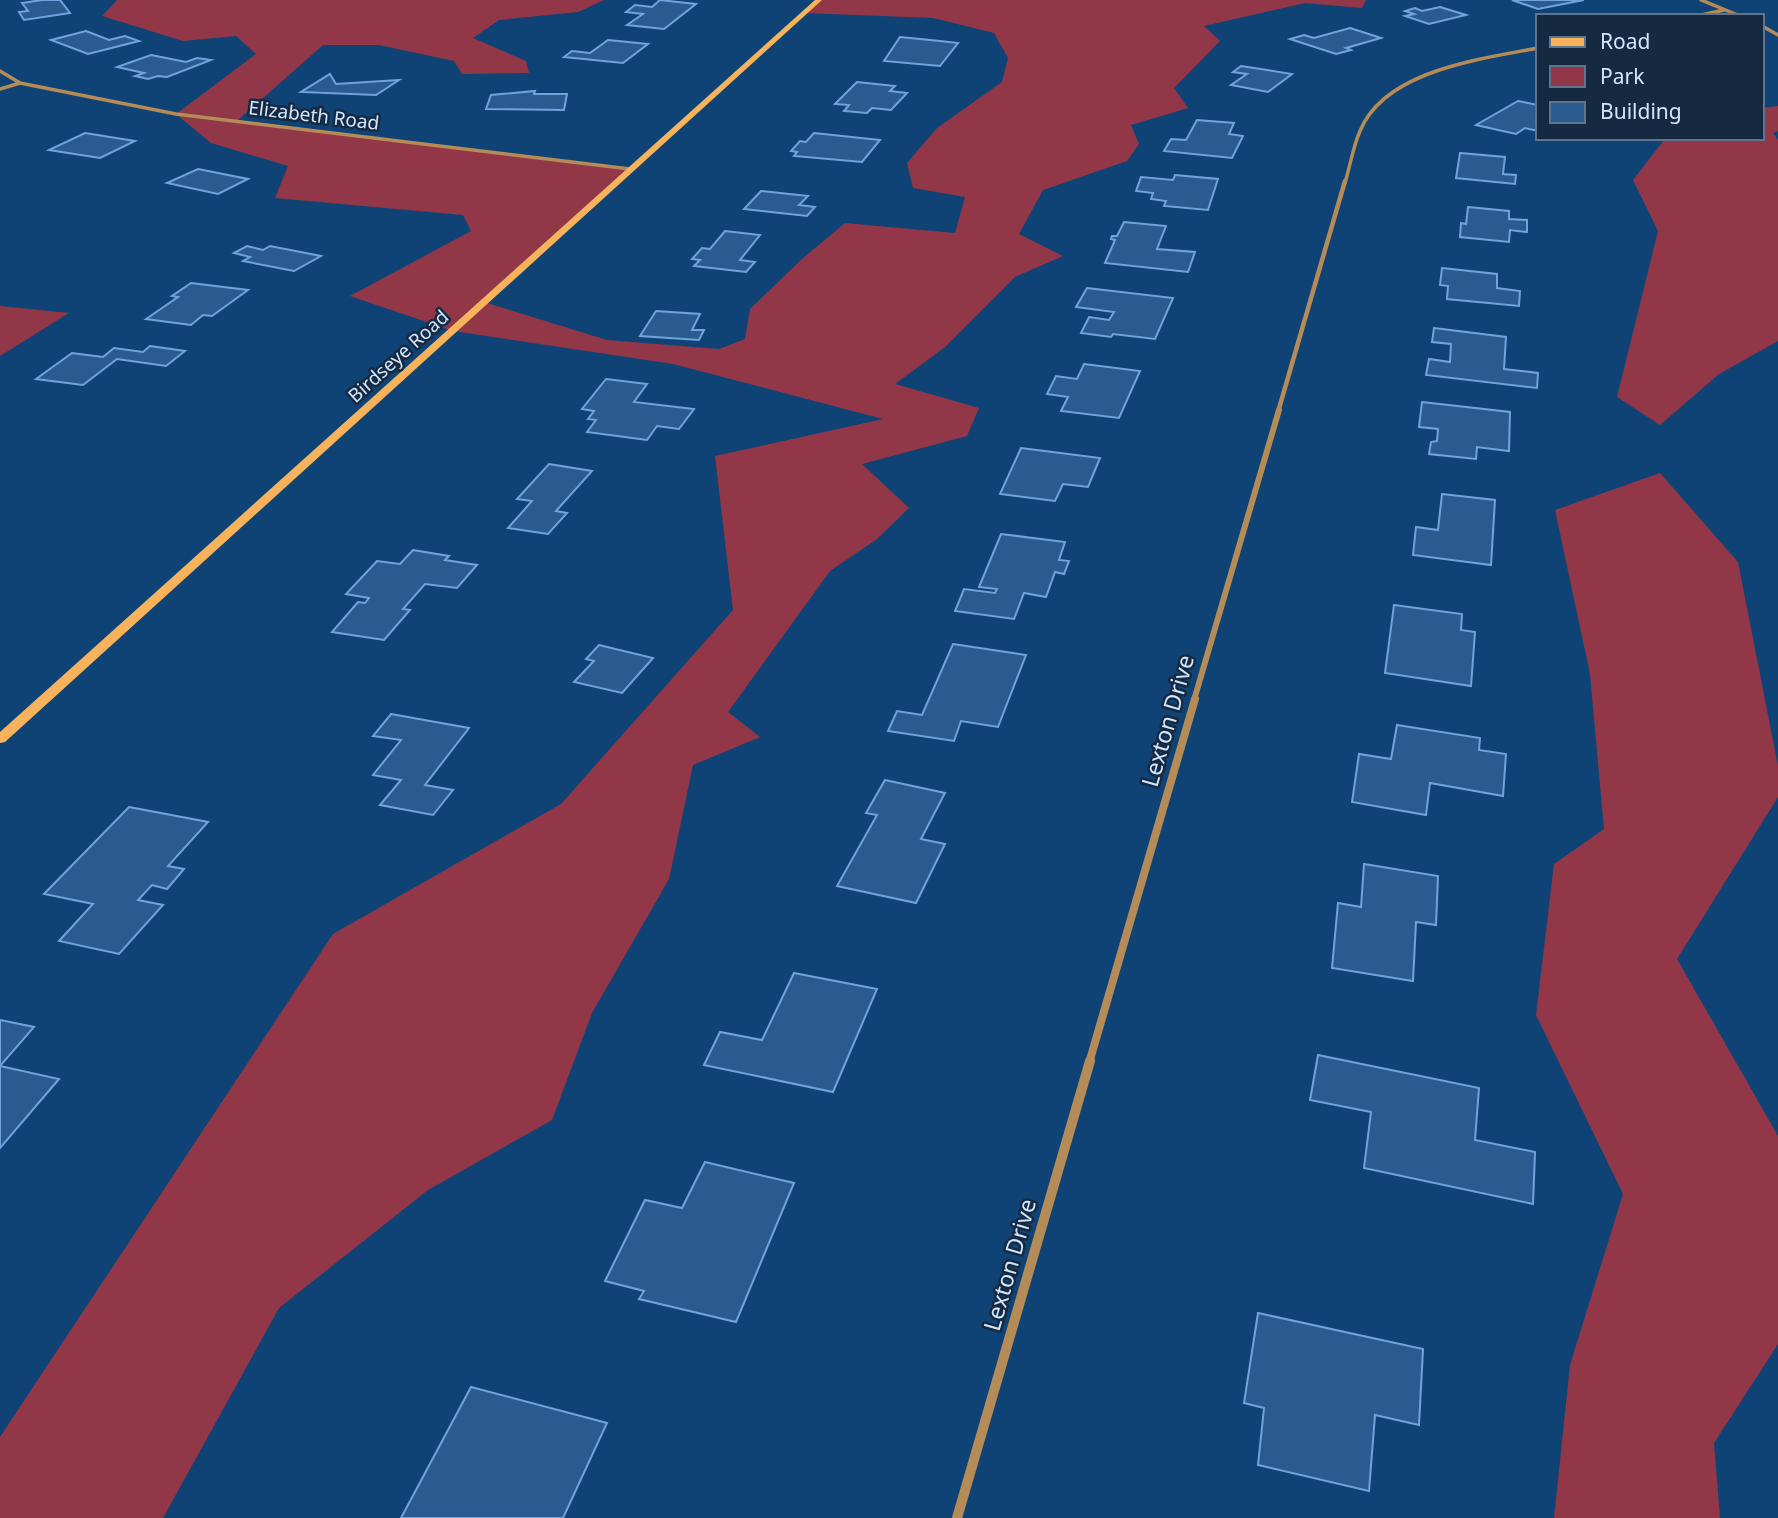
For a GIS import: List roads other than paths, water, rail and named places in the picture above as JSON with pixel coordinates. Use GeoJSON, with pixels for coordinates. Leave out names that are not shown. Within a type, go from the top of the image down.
{"type":"FeatureCollection","features":[{"type":"Feature","properties":{"kind":"main road","name":"Birdseye Road"},"geometry":{"type":"LineString","coordinates":[[0,739],[819,0]]}},
{"type":"Feature","properties":{"kind":"street"},"geometry":{"type":"LineString","coordinates":[[1701,0],[1736,14]]}},
{"type":"Feature","properties":{"kind":"street"},"geometry":{"type":"LineString","coordinates":[[1708,14],[1727,10]]}},
{"type":"Feature","properties":{"kind":"street","name":"Lexton Drive"},"geometry":{"type":"LineString","coordinates":[[957,1518],[1360,130],[1367,115],[1381,101],[1420,78],[1536,48]]}},
{"type":"Feature","properties":{"kind":"street","name":"Elizabeth Road"},"geometry":{"type":"LineString","coordinates":[[0,71],[20,83],[176,114],[630,169]]}},
{"type":"Feature","properties":{"kind":"street"},"geometry":{"type":"LineString","coordinates":[[0,89],[20,83]]}}]}
